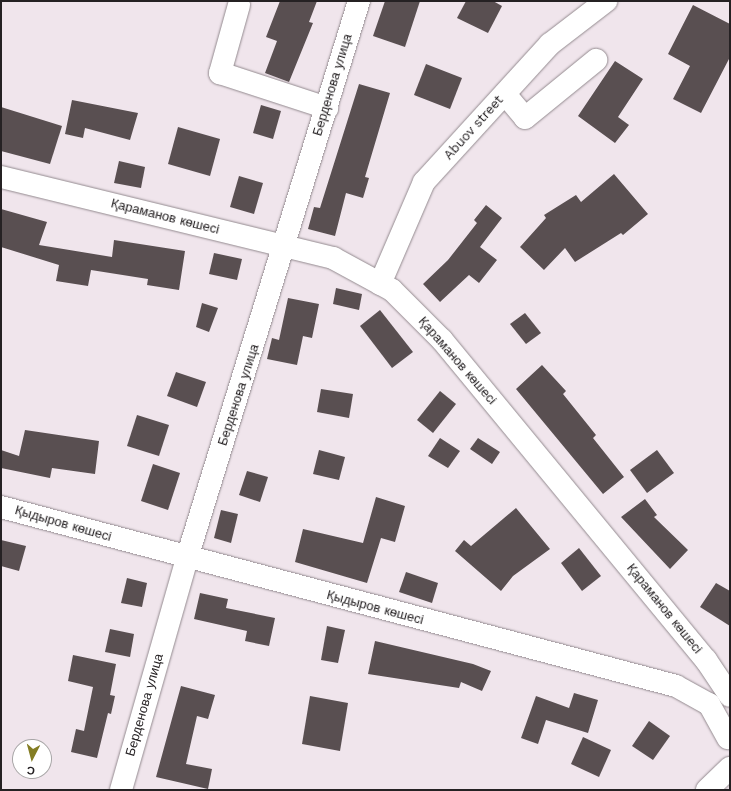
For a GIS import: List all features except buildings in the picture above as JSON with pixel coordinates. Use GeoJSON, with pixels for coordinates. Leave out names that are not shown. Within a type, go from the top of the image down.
{"type":"FeatureCollection","features":[{"type":"Feature","properties":{"kind":"street","name":"Берденова улица"},"geometry":{"type":"LineString","coordinates":[[121,790],[187,558],[286,246],[359,1]]}},
{"type":"Feature","properties":{"kind":"street","name":"Abuov street"},"geometry":{"type":"LineString","coordinates":[[380,284],[424,182],[550,44],[606,1]]}},
{"type":"Feature","properties":{"kind":"street"},"geometry":{"type":"LineString","coordinates":[[239,5],[220,74],[327,108]]}},
{"type":"Feature","properties":{"kind":"street"},"geometry":{"type":"LineString","coordinates":[[505,94],[525,118],[596,60]]}},
{"type":"Feature","properties":{"kind":"street","name":"Қараманов көшесі"},"geometry":{"type":"LineString","coordinates":[[1,177],[333,258],[392,290],[442,340],[706,660],[730,696]]}},
{"type":"Feature","properties":{"kind":"street","name":"Қыдыров көшесі"},"geometry":{"type":"LineString","coordinates":[[1,507],[187,558],[676,686],[708,704],[729,737]]}},
{"type":"Feature","properties":{"kind":"street"},"geometry":{"type":"LineString","coordinates":[[676,686],[698,678],[706,660]]}},
{"type":"Feature","properties":{"kind":"street"},"geometry":{"type":"LineString","coordinates":[[729,737],[726,752],[730,760]]}},
{"type":"Feature","properties":{"kind":"street"},"geometry":{"type":"LineString","coordinates":[[707,790],[730,768]]}}]}
